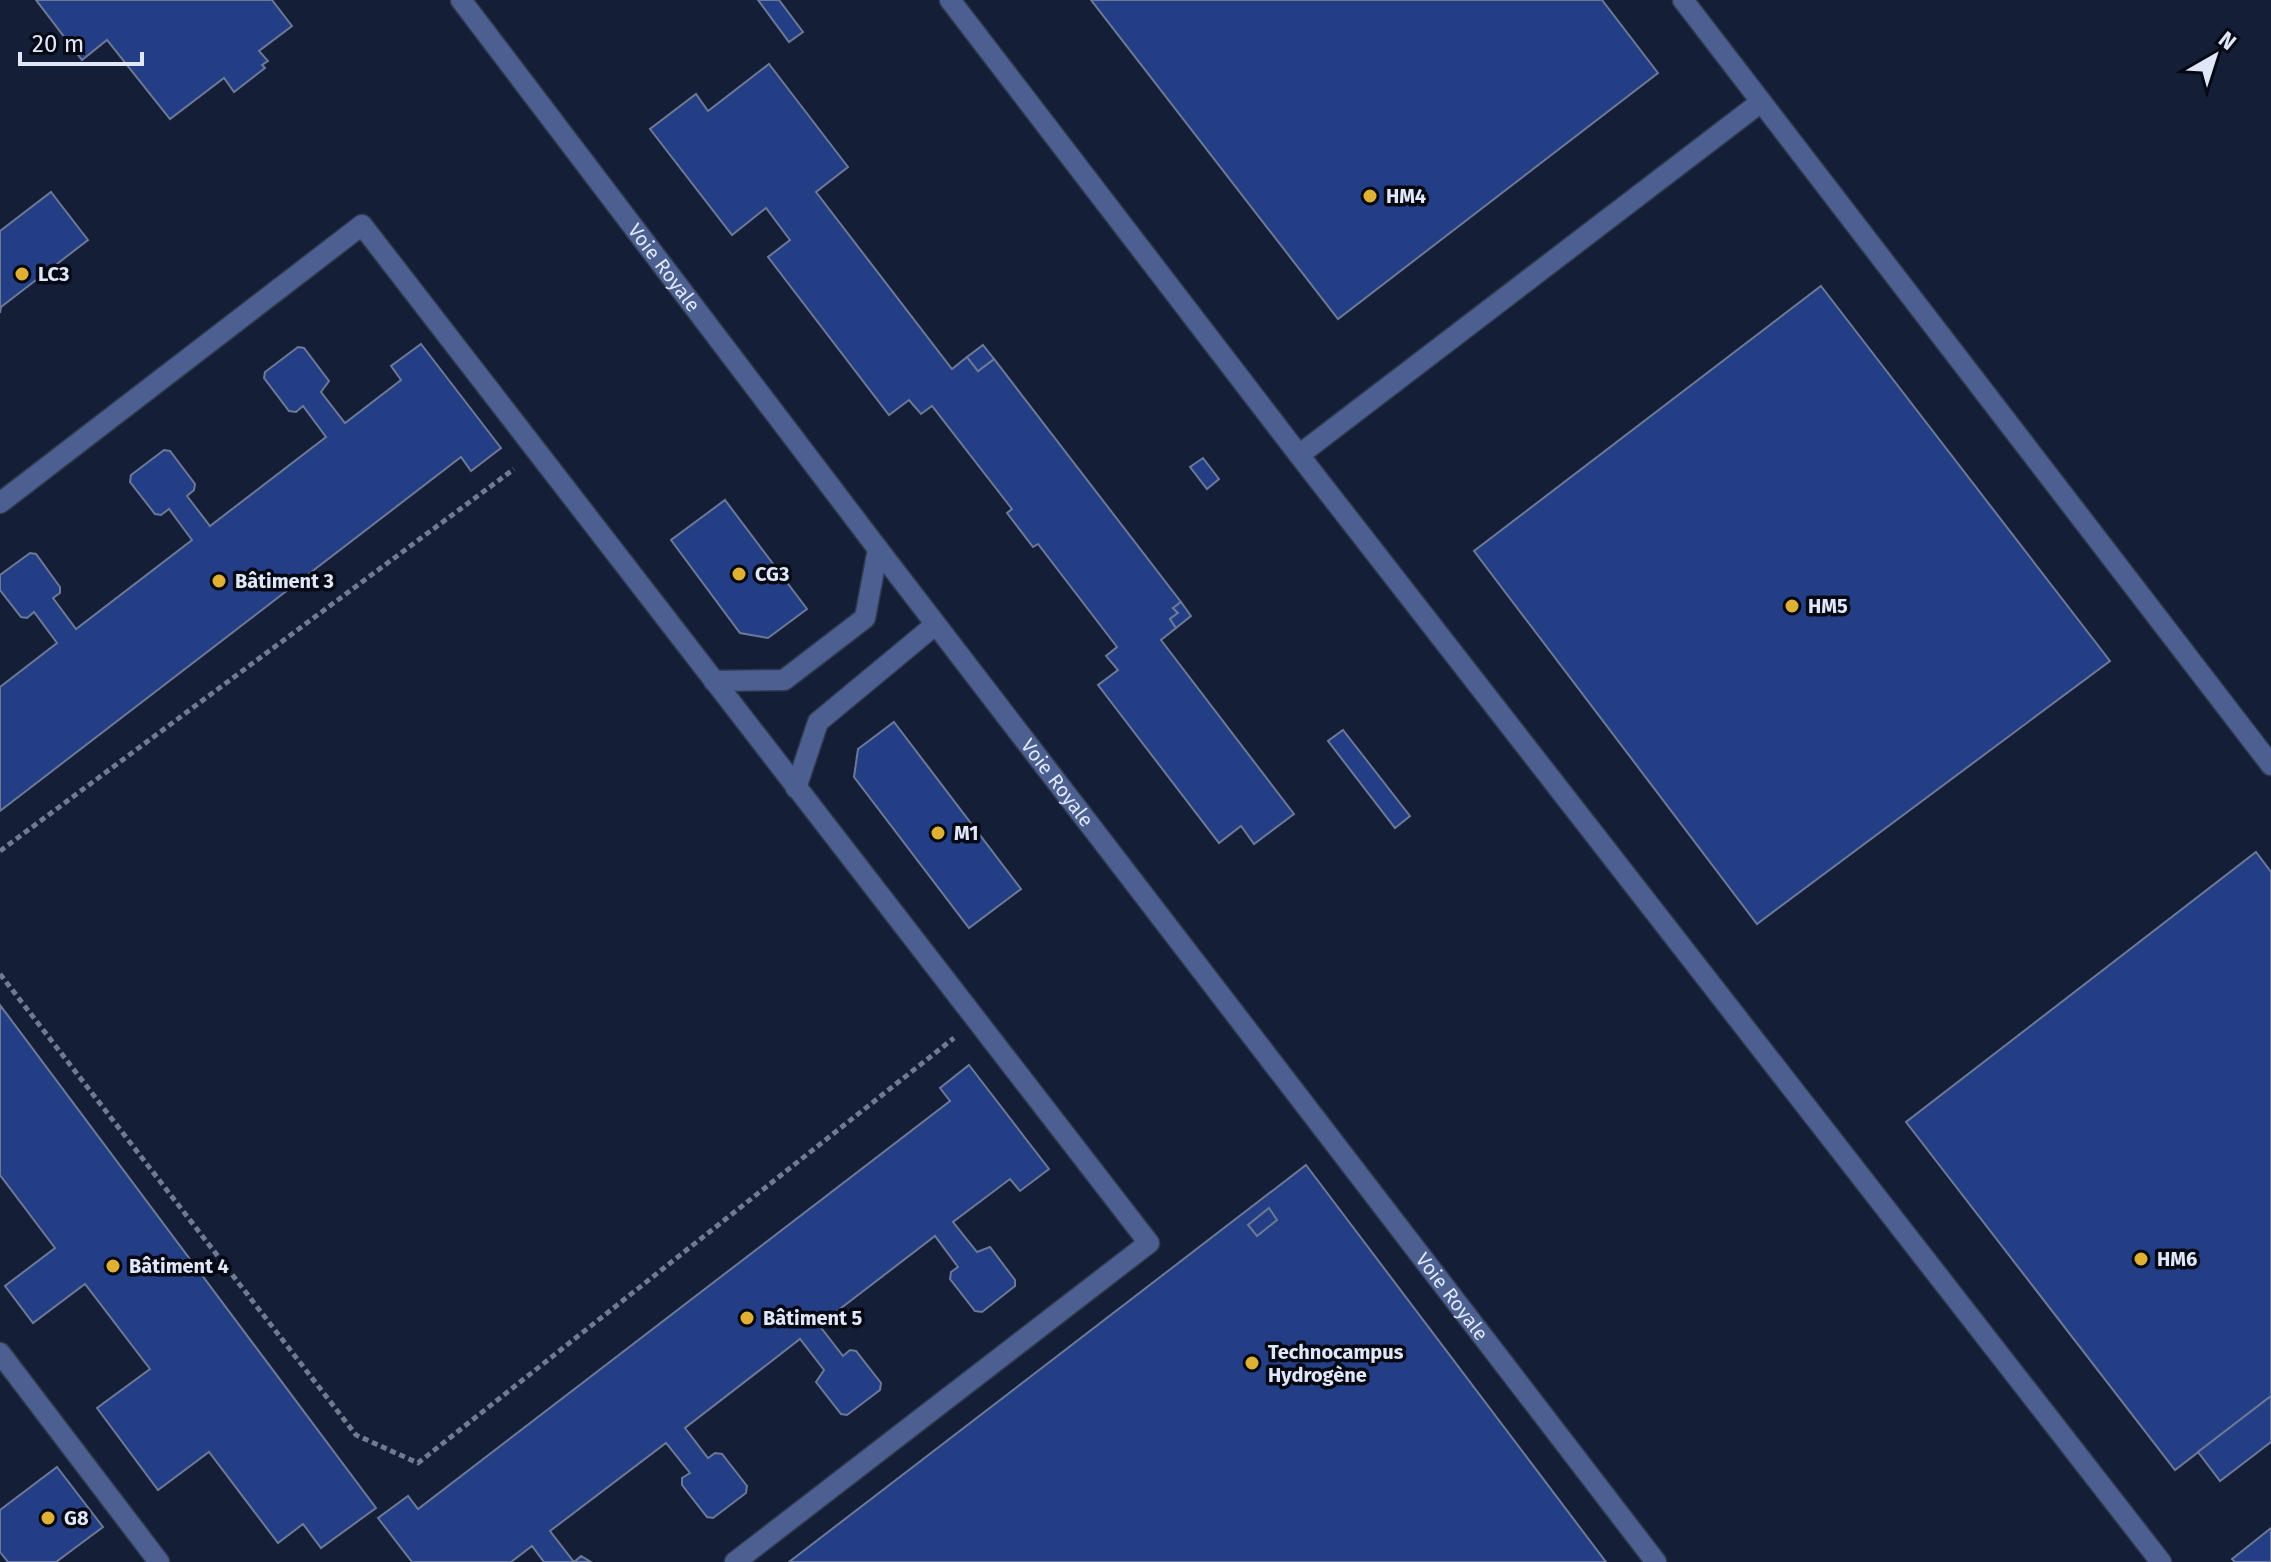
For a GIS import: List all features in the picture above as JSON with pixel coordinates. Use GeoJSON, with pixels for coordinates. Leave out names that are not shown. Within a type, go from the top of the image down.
{"type":"FeatureCollection","features":[{"type":"Feature","properties":{"kind":"lane","name":"Voie Royale"},"geometry":{"type":"LineString","coordinates":[[461,0],[935,625],[1656,1562]]}},
{"type":"Feature","properties":{"kind":"lane"},"geometry":{"type":"LineString","coordinates":[[950,0],[1299,455],[2161,1562]]}},
{"type":"Feature","properties":{"kind":"lane"},"geometry":{"type":"LineString","coordinates":[[1683,0],[2271,765]]}},
{"type":"Feature","properties":{"kind":"lane"},"geometry":{"type":"LineString","coordinates":[[1299,455],[1761,102]]}},
{"type":"Feature","properties":{"kind":"lane"},"geometry":{"type":"LineString","coordinates":[[0,503],[362,225],[1149,1243],[735,1562]]}},
{"type":"Feature","properties":{"kind":"lane"},"geometry":{"type":"LineString","coordinates":[[714,681],[784,680],[865,618],[878,549]]}},
{"type":"Feature","properties":{"kind":"lane"},"geometry":{"type":"LineString","coordinates":[[796,788],[818,722],[935,625]]}},
{"type":"Feature","properties":{"kind":"lane"},"geometry":{"type":"LineString","coordinates":[[0,1353],[159,1562]]}},
{"type":"Feature","properties":{"kind":"path"},"geometry":{"type":"LineString","coordinates":[[0,851],[538,452]]}},
{"type":"Feature","properties":{"kind":"path"},"geometry":{"type":"LineString","coordinates":[[0,974],[356,1435],[418,1463],[976,1020]]}},
{"type":"Feature","properties":{"kind":"building"},"geometry":{"type":"Polygon","coordinates":[[[36,0],[272,0],[292,26],[259,51],[268,61],[262,65],[265,68],[234,92],[224,78],[170,119],[107,40],[82,60],[36,0]]]}},
{"type":"Feature","properties":{"kind":"building"},"geometry":{"type":"Polygon","coordinates":[[[758,0],[779,0],[803,32],[789,42],[758,0]]]}},
{"type":"Feature","properties":{"kind":"building","name":"HM4"},"geometry":{"type":"Polygon","coordinates":[[[1091,0],[1602,0],[1658,73],[1338,319],[1091,0]]]}},
{"type":"Feature","properties":{"kind":"building"},"geometry":{"type":"Polygon","coordinates":[[[769,64],[848,167],[816,192],[952,369],[967,357],[978,371],[994,359],[1181,602],[1173,608],[1178,613],[1170,619],[1176,628],[1161,640],[1294,814],[1254,844],[1241,826],[1219,843],[1098,685],[1118,670],[1106,656],[1117,647],[1038,544],[1033,547],[1007,513],[1012,509],[932,406],[921,414],[909,400],[889,415],[768,257],[790,240],[766,208],[732,235],[650,129],[696,94],[708,111],[769,64]]]}},
{"type":"Feature","properties":{"kind":"building","name":"LC3"},"geometry":{"type":"Polygon","coordinates":[[[51,192],[88,240],[1,307],[0,313],[0,231],[51,192]]]}},
{"type":"Feature","properties":{"kind":"building","name":"HM5"},"geometry":{"type":"Polygon","coordinates":[[[1821,286],[2110,661],[1757,924],[1474,551],[1821,286]]]}},
{"type":"Feature","properties":{"kind":"building","name":"Bâtiment 3"},"geometry":{"type":"Polygon","coordinates":[[[421,344],[501,448],[471,471],[461,457],[0,811],[0,687],[57,643],[34,612],[27,618],[21,617],[0,590],[0,575],[30,553],[36,554],[60,587],[60,593],[53,598],[76,629],[192,540],[169,509],[161,515],[155,514],[130,482],[131,475],[164,450],[170,451],[195,484],[194,490],[187,496],[210,526],[326,437],[303,406],[296,412],[289,411],[264,378],[265,372],[298,347],[304,348],[329,381],[321,392],[345,423],[401,380],[391,366],[421,344]]]}},
{"type":"Feature","properties":{"kind":"building"},"geometry":{"type":"Polygon","coordinates":[[[983,345],[994,359],[978,371],[967,357],[983,345]]]}},
{"type":"Feature","properties":{"kind":"building"},"geometry":{"type":"Polygon","coordinates":[[[1203,458],[1219,479],[1207,489],[1190,467],[1203,458]]]}},
{"type":"Feature","properties":{"kind":"building","name":"CG3"},"geometry":{"type":"Polygon","coordinates":[[[725,500],[807,609],[768,638],[740,633],[671,540],[725,500]]]}},
{"type":"Feature","properties":{"kind":"building"},"geometry":{"type":"Polygon","coordinates":[[[1181,602],[1191,616],[1176,628],[1170,619],[1178,613],[1173,608],[1181,602]]]}},
{"type":"Feature","properties":{"kind":"building","name":"M1"},"geometry":{"type":"Polygon","coordinates":[[[894,722],[1021,889],[969,928],[854,777],[858,749],[894,722]]]}},
{"type":"Feature","properties":{"kind":"building"},"geometry":{"type":"Polygon","coordinates":[[[1343,730],[1410,816],[1395,828],[1328,741],[1343,730]]]}},
{"type":"Feature","properties":{"kind":"building","name":"HM6"},"geometry":{"type":"Polygon","coordinates":[[[2256,852],[2271,872],[2271,1396],[2175,1470],[1906,1122],[2256,852]]]}},
{"type":"Feature","properties":{"kind":"building","name":"Bâtiment 4"},"geometry":{"type":"Polygon","coordinates":[[[0,1005],[376,1508],[321,1548],[303,1524],[278,1543],[209,1452],[158,1490],[97,1408],[150,1369],[85,1284],[33,1323],[5,1286],[55,1248],[0,1175],[0,1005]]]}},
{"type":"Feature","properties":{"kind":"building","name":"Bâtiment 5"},"geometry":{"type":"Polygon","coordinates":[[[969,1065],[1049,1169],[1020,1191],[1010,1179],[953,1222],[977,1252],[990,1247],[1015,1280],[1015,1286],[982,1312],[975,1311],[950,1279],[951,1272],[958,1267],[935,1236],[819,1325],[843,1356],[850,1350],[856,1351],[881,1383],[880,1390],[847,1415],[841,1414],[816,1382],[824,1370],[800,1339],[685,1428],[708,1458],[715,1453],[722,1454],[747,1486],[746,1493],[713,1518],[707,1517],[682,1485],[682,1478],[690,1473],[666,1443],[550,1531],[574,1562],[544,1562],[532,1546],[511,1562],[412,1562],[378,1518],[408,1496],[418,1509],[950,1101],[940,1088],[969,1065]]]}},
{"type":"Feature","properties":{"kind":"building","name":"Technocampus Hydrogène"},"geometry":{"type":"Polygon","coordinates":[[[1306,1165],[1606,1562],[789,1562],[1306,1165]]]}},
{"type":"Feature","properties":{"kind":"building"},"geometry":{"type":"Polygon","coordinates":[[[1269,1208],[1277,1220],[1257,1236],[1248,1225],[1269,1208]]]}},
{"type":"Feature","properties":{"kind":"building"},"geometry":{"type":"Polygon","coordinates":[[[2271,1396],[2271,1442],[2220,1481],[2198,1452],[2271,1396]]]}},
{"type":"Feature","properties":{"kind":"building","name":"G8"},"geometry":{"type":"Polygon","coordinates":[[[57,1467],[103,1527],[56,1562],[8,1562],[0,1552],[0,1510],[57,1467]]]}},
{"type":"Feature","properties":{"kind":"building"},"geometry":{"type":"Polygon","coordinates":[[[2271,1528],[2271,1562],[2235,1562],[2232,1559],[2271,1528]]]}},
{"type":"Feature","properties":{"kind":"building"},"geometry":{"type":"Polygon","coordinates":[[[581,1556],[591,1562],[574,1562],[581,1556]]]}},
{"type":"Feature","properties":{"kind":"place","name":"HM4"},"geometry":{"type":"Point","coordinates":[1370,196]}},
{"type":"Feature","properties":{"kind":"place","name":"LC3"},"geometry":{"type":"Point","coordinates":[22,274]}},
{"type":"Feature","properties":{"kind":"place","name":"CG3"},"geometry":{"type":"Point","coordinates":[739,574]}},
{"type":"Feature","properties":{"kind":"place","name":"Bâtiment 3"},"geometry":{"type":"Point","coordinates":[219,581]}},
{"type":"Feature","properties":{"kind":"place","name":"HM5"},"geometry":{"type":"Point","coordinates":[1792,606]}},
{"type":"Feature","properties":{"kind":"place","name":"M1"},"geometry":{"type":"Point","coordinates":[938,833]}},
{"type":"Feature","properties":{"kind":"place","name":"HM6"},"geometry":{"type":"Point","coordinates":[2141,1259]}},
{"type":"Feature","properties":{"kind":"place","name":"Bâtiment 4"},"geometry":{"type":"Point","coordinates":[113,1266]}},
{"type":"Feature","properties":{"kind":"place","name":"Bâtiment 5"},"geometry":{"type":"Point","coordinates":[747,1318]}},
{"type":"Feature","properties":{"kind":"place","name":"Technocampus Hydrogène"},"geometry":{"type":"Point","coordinates":[1252,1363]}},
{"type":"Feature","properties":{"kind":"place","name":"G8"},"geometry":{"type":"Point","coordinates":[48,1518]}}]}
